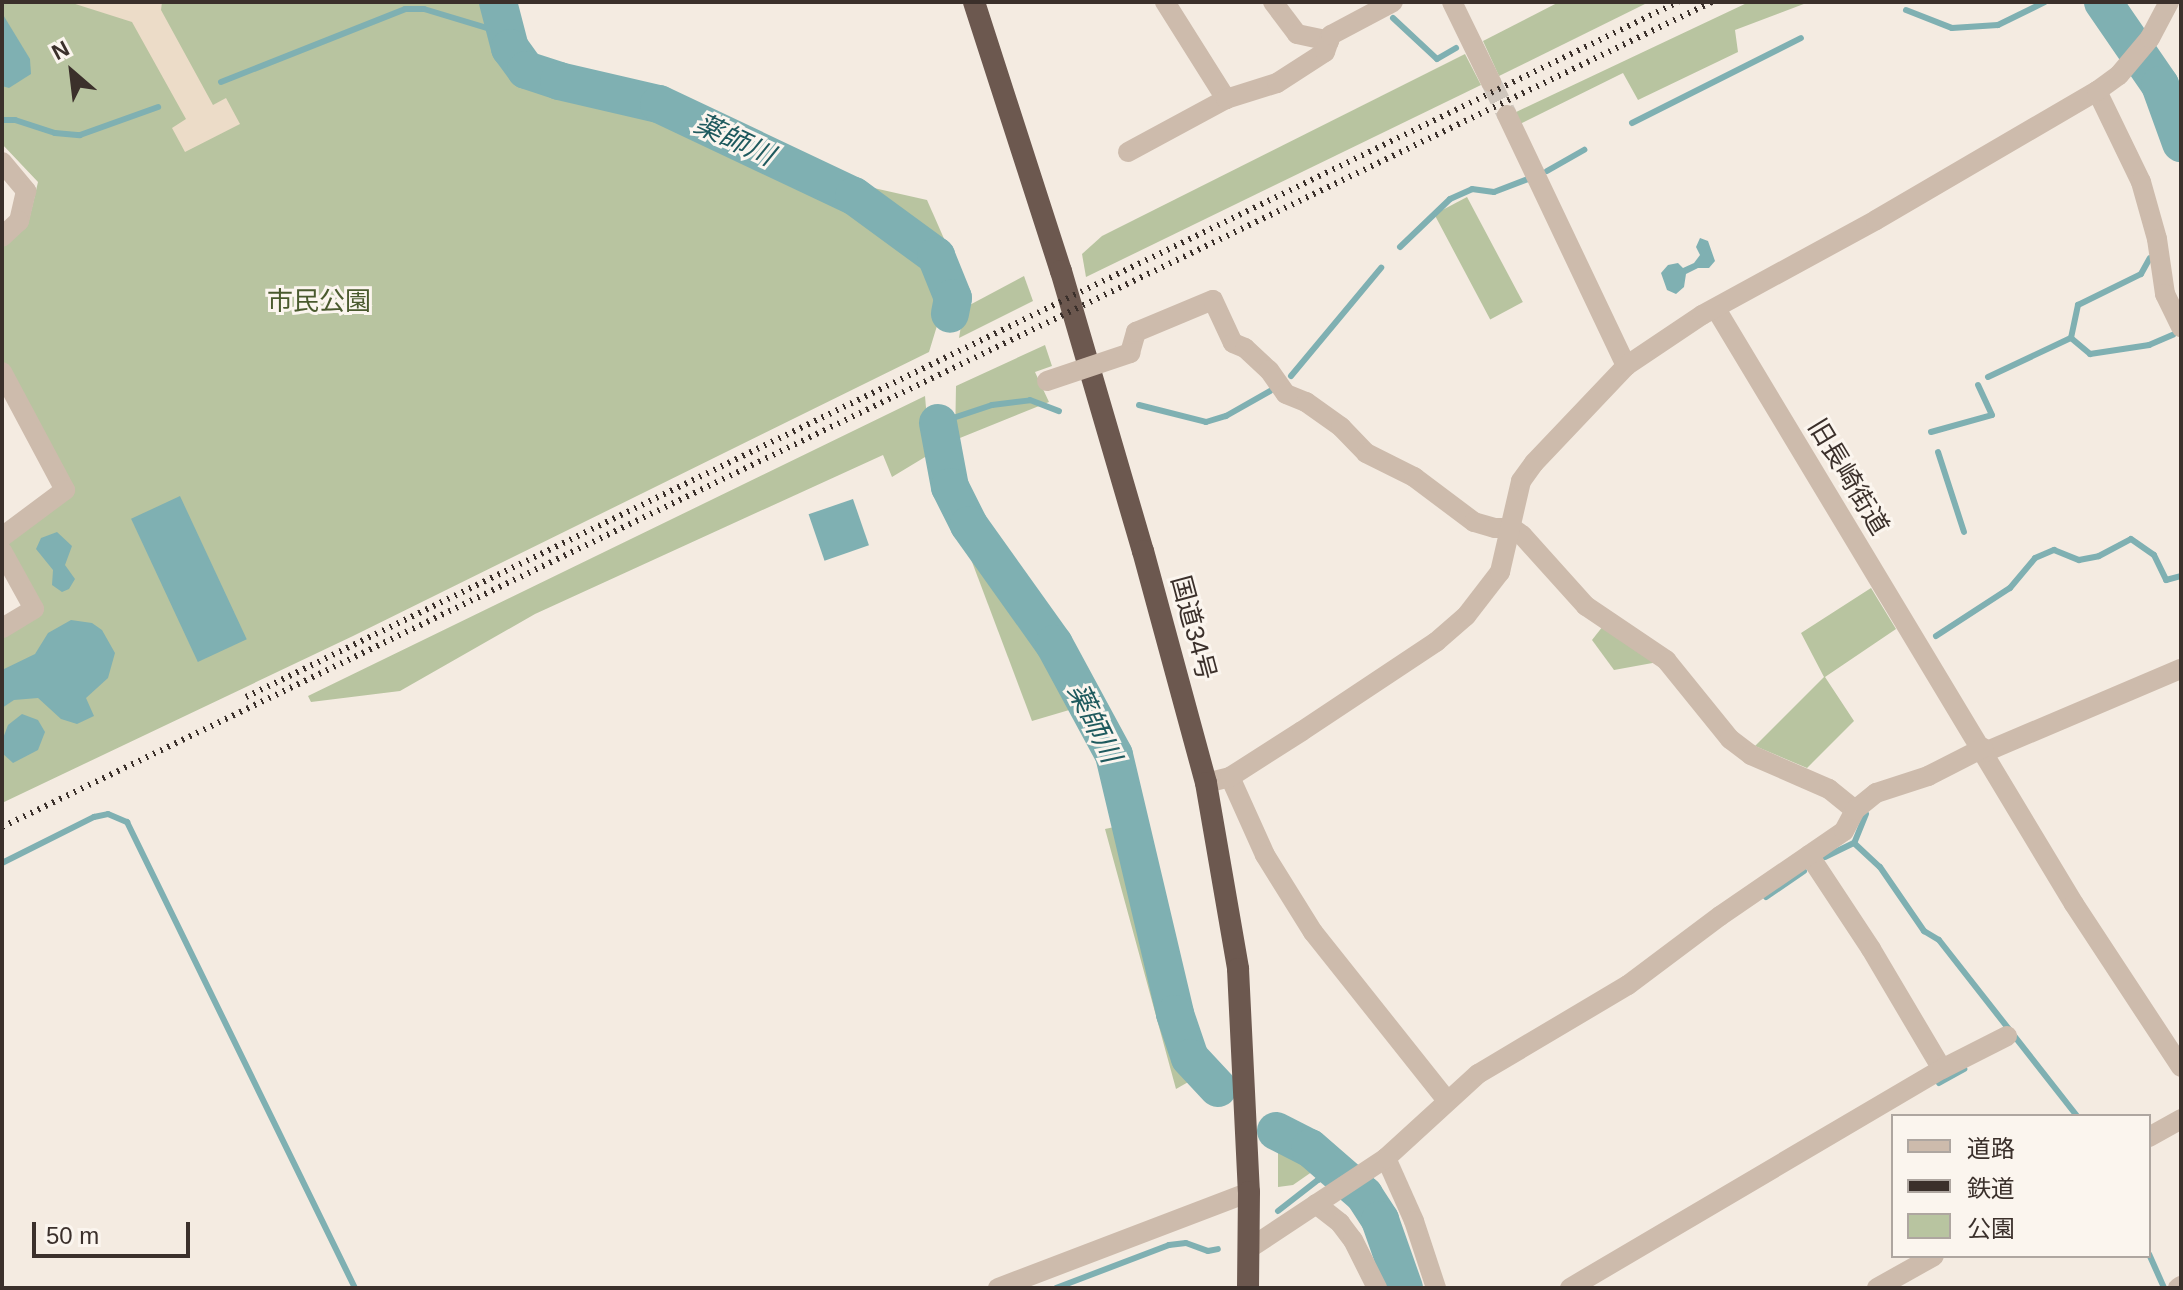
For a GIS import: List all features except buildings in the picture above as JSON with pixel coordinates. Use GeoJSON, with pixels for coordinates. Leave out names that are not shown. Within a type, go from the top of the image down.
{"type":"FeatureCollection","features":[{"type":"Feature","properties":{"kind":"highway","name":"国道34号"},"geometry":{"type":"LineString","coordinates":[[974,2],[1065,286],[1143,551],[1206,783],[1238,969],[1249,1192],[1248,1288]]}},
{"type":"Feature","properties":{"kind":"street"},"geometry":{"type":"LineString","coordinates":[[1165,2],[1226,99]]}},
{"type":"Feature","properties":{"kind":"street"},"geometry":{"type":"LineString","coordinates":[[1273,2],[1297,34],[1329,41]]}},
{"type":"Feature","properties":{"kind":"street"},"geometry":{"type":"LineString","coordinates":[[1128,152],[1226,99],[1277,83],[1325,52],[1331,35],[1393,2]]}},
{"type":"Feature","properties":{"kind":"street"},"geometry":{"type":"LineString","coordinates":[[1452,2],[1491,82]]}},
{"type":"Feature","properties":{"kind":"street"},"geometry":{"type":"LineString","coordinates":[[1206,783],[1230,777],[1436,642],[1466,616],[1500,572],[1521,481],[1626,366],[1702,315],[2097,91],[2119,75],[2150,38],[2169,2]]}},
{"type":"Feature","properties":{"kind":"street"},"geometry":{"type":"LineString","coordinates":[[2097,91],[2141,182],[2157,239],[2165,294],[2181,327]]}},
{"type":"Feature","properties":{"kind":"street"},"geometry":{"type":"LineString","coordinates":[[1507,115],[1626,366]]}},
{"type":"Feature","properties":{"kind":"street"},"geometry":{"type":"LineString","coordinates":[[2,162],[26,191],[19,221],[2,237]]}},
{"type":"Feature","properties":{"kind":"street"},"geometry":{"type":"LineString","coordinates":[[1047,381],[1130,353],[1136,332],[1213,300],[1233,343],[1245,348],[1269,370],[1286,394],[1306,402],[1341,427],[1366,453],[1414,477],[1474,522],[1495,528],[1512,528],[1522,535],[1586,606],[1666,660],[1730,739],[1751,755],[1829,789],[1855,810]]}},
{"type":"Feature","properties":{"kind":"street","name":"旧長崎街道"},"geometry":{"type":"LineString","coordinates":[[1716,309],[2074,904],[2181,1067]]}},
{"type":"Feature","properties":{"kind":"street"},"geometry":{"type":"LineString","coordinates":[[2,372],[65,490],[2,537]]}},
{"type":"Feature","properties":{"kind":"street"},"geometry":{"type":"LineString","coordinates":[[2,551],[34,609],[2,628]]}},
{"type":"Feature","properties":{"kind":"street"},"geometry":{"type":"LineString","coordinates":[[1250,1248],[1380,1162],[1446,1099],[1478,1074],[1628,985],[1844,831],[1855,810],[1876,793],[1928,776],[2181,669]]}},
{"type":"Feature","properties":{"kind":"street"},"geometry":{"type":"LineString","coordinates":[[1230,777],[1265,855],[1313,932],[1446,1099]]}},
{"type":"Feature","properties":{"kind":"street"},"geometry":{"type":"LineString","coordinates":[[1809,855],[1871,949],[1942,1069]]}},
{"type":"Feature","properties":{"kind":"street"},"geometry":{"type":"LineString","coordinates":[[1570,1288],[1942,1069],[2007,1036]]}},
{"type":"Feature","properties":{"kind":"street"},"geometry":{"type":"LineString","coordinates":[[2151,1136],[2181,1119]]}},
{"type":"Feature","properties":{"kind":"street"},"geometry":{"type":"LineString","coordinates":[[1380,1162],[1414,1221],[1436,1288]]}},
{"type":"Feature","properties":{"kind":"street"},"geometry":{"type":"LineString","coordinates":[[998,1288],[1249,1192]]}},
{"type":"Feature","properties":{"kind":"street"},"geometry":{"type":"LineString","coordinates":[[1316,1204],[1334,1218],[1353,1240],[1377,1288]]}},
{"type":"Feature","properties":{"kind":"street"},"geometry":{"type":"LineString","coordinates":[[1877,1288],[1930,1258]]}},
{"type":"Feature","properties":{"kind":"green space","name":"市民公園"},"geometry":{"type":"Polygon","coordinates":[[[2,2],[490,2],[507,57],[526,75],[664,118],[831,194],[927,261],[939,284],[940,316],[929,352],[353,636],[2,803],[2,635],[43,611],[6,547],[9,539],[74,494],[2,359],[2,247],[28,224],[38,182],[2,144],[2,2]]]}},
{"type":"Feature","properties":{"kind":"green space"},"geometry":{"type":"Polygon","coordinates":[[[1559,2],[1649,2],[1499,76],[1483,41],[1559,2]]]}},
{"type":"Feature","properties":{"kind":"green space"},"geometry":{"type":"Polygon","coordinates":[[[1749,2],[1809,2],[1735,30],[1738,52],[1638,100],[1623,73],[1520,124],[1514,113],[1749,2]]]}},
{"type":"Feature","properties":{"kind":"green space"},"geometry":{"type":"Polygon","coordinates":[[[1465,54],[1481,85],[1086,277],[1082,254],[1102,236],[1465,54]]]}},
{"type":"Feature","properties":{"kind":"green space"},"geometry":{"type":"Polygon","coordinates":[[[856,184],[927,200],[949,250],[856,184]]]}},
{"type":"Feature","properties":{"kind":"green space"},"geometry":{"type":"Polygon","coordinates":[[[1467,197],[1523,302],[1490,319],[1434,214],[1467,197]]]}},
{"type":"Feature","properties":{"kind":"green space"},"geometry":{"type":"Polygon","coordinates":[[[1024,276],[1033,301],[959,338],[964,308],[1024,276]]]}},
{"type":"Feature","properties":{"kind":"green space"},"geometry":{"type":"Polygon","coordinates":[[[1045,345],[1052,366],[1035,372],[1049,402],[955,440],[956,386],[1045,345]]]}},
{"type":"Feature","properties":{"kind":"green space"},"geometry":{"type":"Polygon","coordinates":[[[925,396],[930,454],[892,477],[883,455],[535,614],[400,691],[311,702],[308,696],[925,396]]]}},
{"type":"Feature","properties":{"kind":"green space"},"geometry":{"type":"Polygon","coordinates":[[[963,538],[1038,638],[1076,708],[1032,721],[963,538]]]}},
{"type":"Feature","properties":{"kind":"green space"},"geometry":{"type":"Polygon","coordinates":[[[1871,588],[1896,629],[1825,677],[1854,721],[1807,768],[1755,746],[1824,677],[1801,633],[1871,588]]]}},
{"type":"Feature","properties":{"kind":"green space"},"geometry":{"type":"Polygon","coordinates":[[[1603,626],[1658,662],[1614,670],[1592,640],[1603,626]]]}},
{"type":"Feature","properties":{"kind":"green space"},"geometry":{"type":"Polygon","coordinates":[[[1119,826],[1165,1018],[1190,1081],[1176,1089],[1105,829],[1119,826]]]}},
{"type":"Feature","properties":{"kind":"green space"},"geometry":{"type":"Polygon","coordinates":[[[1292,1149],[1315,1160],[1316,1169],[1293,1185],[1278,1187],[1278,1151],[1292,1149]]]}},
{"type":"Feature","properties":{"kind":"shaded area"},"geometry":{"type":"Polygon","coordinates":[[[69,2],[162,2],[161,10],[213,105],[226,98],[240,124],[185,152],[172,128],[186,119],[132,22],[69,2]]]}},
{"type":"Feature","properties":{"kind":"water"},"geometry":{"type":"Polygon","coordinates":[[[2,13],[30,59],[31,74],[9,88],[2,86],[2,13]]]}},
{"type":"Feature","properties":{"kind":"water"},"geometry":{"type":"Polygon","coordinates":[[[1700,238],[1708,241],[1715,261],[1709,268],[1698,268],[1686,274],[1684,287],[1676,294],[1667,290],[1661,273],[1668,265],[1678,263],[1683,268],[1694,263],[1700,255],[1696,247],[1700,238]]]}},
{"type":"Feature","properties":{"kind":"water"},"geometry":{"type":"Polygon","coordinates":[[[180,496],[247,639],[198,662],[131,519],[180,496]]]}},
{"type":"Feature","properties":{"kind":"water"},"geometry":{"type":"Polygon","coordinates":[[[853,499],[869,545],[825,561],[809,514],[853,499]]]}},
{"type":"Feature","properties":{"kind":"water"},"geometry":{"type":"Polygon","coordinates":[[[57,532],[72,546],[65,565],[75,579],[69,589],[62,592],[52,585],[53,570],[36,549],[41,538],[57,532]]]}},
{"type":"Feature","properties":{"kind":"water"},"geometry":{"type":"Polygon","coordinates":[[[71,620],[92,623],[102,630],[115,653],[108,678],[86,698],[94,716],[77,724],[61,719],[38,698],[14,700],[2,708],[2,670],[35,654],[48,633],[71,620]]]}},
{"type":"Feature","properties":{"kind":"water"},"geometry":{"type":"Polygon","coordinates":[[[22,714],[38,720],[45,732],[38,750],[13,763],[2,753],[2,741],[8,725],[22,714]]]}},
{"type":"Feature","properties":{"kind":"waterway","name":"薬師川"},"geometry":{"type":"LineString","coordinates":[[498,2],[510,48],[526,70],[559,81],[659,104],[854,196],[936,256],[953,298],[950,314]]}},
{"type":"Feature","properties":{"kind":"waterway"},"geometry":{"type":"LineString","coordinates":[[1906,10],[1952,28],[1998,25],[2045,2]]}},
{"type":"Feature","properties":{"kind":"waterway"},"geometry":{"type":"LineString","coordinates":[[2103,2],[2160,85],[2181,143]]}},
{"type":"Feature","properties":{"kind":"waterway"},"geometry":{"type":"LineString","coordinates":[[221,82],[405,9],[424,9],[507,34]]}},
{"type":"Feature","properties":{"kind":"waterway"},"geometry":{"type":"LineString","coordinates":[[1393,18],[1437,59],[1456,48]]}},
{"type":"Feature","properties":{"kind":"waterway"},"geometry":{"type":"LineString","coordinates":[[1632,123],[1801,38]]}},
{"type":"Feature","properties":{"kind":"waterway"},"geometry":{"type":"LineString","coordinates":[[2,120],[15,120],[55,133],[80,135],[158,107]]}},
{"type":"Feature","properties":{"kind":"waterway"},"geometry":{"type":"LineString","coordinates":[[1547,171],[1584,150]]}},
{"type":"Feature","properties":{"kind":"waterway"},"geometry":{"type":"LineString","coordinates":[[1400,247],[1450,199],[1472,189],[1494,192],[1528,179]]}},
{"type":"Feature","properties":{"kind":"waterway"},"geometry":{"type":"LineString","coordinates":[[2071,338],[2078,305],[2141,274],[2150,258]]}},
{"type":"Feature","properties":{"kind":"waterway"},"geometry":{"type":"LineString","coordinates":[[1291,376],[1381,268]]}},
{"type":"Feature","properties":{"kind":"waterway"},"geometry":{"type":"LineString","coordinates":[[1988,377],[2071,338],[2090,354],[2149,345],[2173,335]]}},
{"type":"Feature","properties":{"kind":"waterway"},"geometry":{"type":"LineString","coordinates":[[1931,432],[1992,415],[1978,385]]}},
{"type":"Feature","properties":{"kind":"waterway"},"geometry":{"type":"LineString","coordinates":[[1139,405],[1206,422],[1226,416],[1270,391]]}},
{"type":"Feature","properties":{"kind":"waterway"},"geometry":{"type":"LineString","coordinates":[[938,423],[992,405],[1030,400],[1059,411]]}},
{"type":"Feature","properties":{"kind":"waterway","name":"薬師川"},"geometry":{"type":"LineString","coordinates":[[938,423],[950,487],[969,525],[1054,644],[1114,755],[1175,1014],[1190,1058],[1218,1088]]}},
{"type":"Feature","properties":{"kind":"waterway"},"geometry":{"type":"LineString","coordinates":[[1938,452],[1964,532]]}},
{"type":"Feature","properties":{"kind":"waterway"},"geometry":{"type":"LineString","coordinates":[[1936,636],[2010,588],[2035,558],[2054,550],[2079,560],[2099,556],[2131,539],[2154,555],[2166,580],[2181,576]]}},
{"type":"Feature","properties":{"kind":"waterway"},"geometry":{"type":"LineString","coordinates":[[2,863],[94,817],[108,814],[127,822],[355,1288]]}},
{"type":"Feature","properties":{"kind":"waterway"},"geometry":{"type":"LineString","coordinates":[[1866,814],[1854,843],[1880,867],[1924,931],[1939,940],[2075,1114]]}},
{"type":"Feature","properties":{"kind":"waterway"},"geometry":{"type":"LineString","coordinates":[[1825,857],[1854,843]]}},
{"type":"Feature","properties":{"kind":"waterway"},"geometry":{"type":"LineString","coordinates":[[1766,897],[1804,871]]}},
{"type":"Feature","properties":{"kind":"waterway"},"geometry":{"type":"LineString","coordinates":[[1939,1083],[1964,1069]]}},
{"type":"Feature","properties":{"kind":"waterway","name":"薬師川"},"geometry":{"type":"LineString","coordinates":[[1276,1131],[1310,1148],[1364,1195],[1380,1220],[1404,1288]]}},
{"type":"Feature","properties":{"kind":"waterway"},"geometry":{"type":"LineString","coordinates":[[1278,1211],[1318,1180],[1341,1171]]}},
{"type":"Feature","properties":{"kind":"waterway"},"geometry":{"type":"LineString","coordinates":[[1056,1288],[1169,1245],[1186,1243],[1208,1251],[1218,1249]]}},
{"type":"Feature","properties":{"kind":"waterway"},"geometry":{"type":"LineString","coordinates":[[2151,1258],[2164,1287]]}},
{"type":"Feature","properties":{"kind":"tunnel"},"geometry":{"type":"LineString","coordinates":[[1491,82],[1507,115]]}},
{"type":"Feature","properties":{"kind":"railway"},"geometry":{"type":"LineString","coordinates":[[246,697],[1678,2]]}},
{"type":"Feature","properties":{"kind":"railway"},"geometry":{"type":"LineString","coordinates":[[2,827],[1712,2]]}}]}
